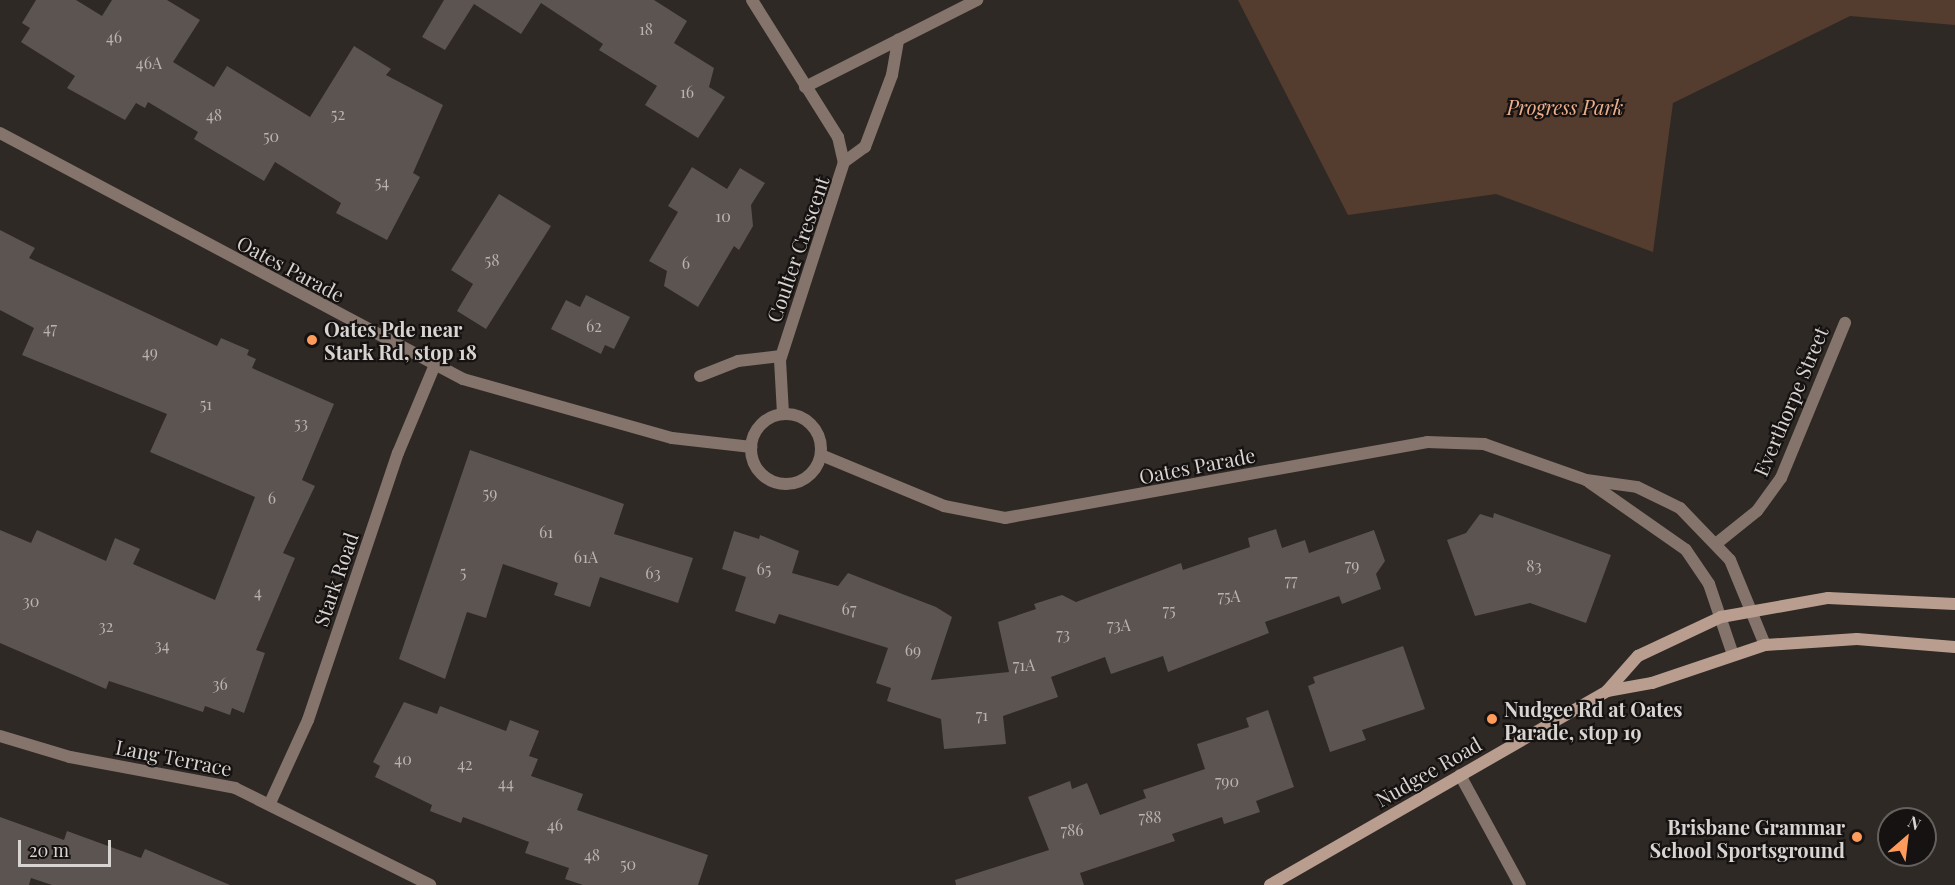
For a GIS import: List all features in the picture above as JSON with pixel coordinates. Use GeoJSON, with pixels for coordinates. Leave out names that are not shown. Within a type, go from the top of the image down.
{"type":"FeatureCollection","features":[{"type":"Feature","properties":{"kind":"main road","name":"Nudgee Road"},"geometry":{"type":"LineString","coordinates":[[1269,885],[1607,691],[1638,656],[1721,617],[1753,609],[1838,598],[1955,604]]}},
{"type":"Feature","properties":{"kind":"main road","name":"Nudgee Road"},"geometry":{"type":"LineString","coordinates":[[1607,691],[1652,683],[1732,652],[1765,645],[1857,639],[1955,648]]}},
{"type":"Feature","properties":{"kind":"street","name":"Coulter Crescent"},"geometry":{"type":"LineString","coordinates":[[752,0],[838,138],[844,162],[781,356],[783,414]]}},
{"type":"Feature","properties":{"kind":"street"},"geometry":{"type":"LineString","coordinates":[[805,87],[977,0]]}},
{"type":"Feature","properties":{"kind":"street"},"geometry":{"type":"LineString","coordinates":[[844,162],[865,147],[892,75],[898,40]]}},
{"type":"Feature","properties":{"kind":"street","name":"Oates Parade"},"geometry":{"type":"LineString","coordinates":[[0,133],[434,367],[493,389],[672,438],[751,447]]}},
{"type":"Feature","properties":{"kind":"street","name":"Everthorpe Street"},"geometry":{"type":"LineString","coordinates":[[1717,543],[1757,511],[1781,478],[1845,323]]}},
{"type":"Feature","properties":{"kind":"street"},"geometry":{"type":"LineString","coordinates":[[700,376],[738,362],[781,356]]}},
{"type":"Feature","properties":{"kind":"street","name":"Stark Road"},"geometry":{"type":"LineString","coordinates":[[270,803],[308,720],[398,453],[434,367]]}},
{"type":"Feature","properties":{"kind":"street"},"geometry":{"type":"LineString","coordinates":[[783,414],[812,425],[821,455],[809,475],[776,482],[757,469],[751,447],[757,428],[783,414]]}},
{"type":"Feature","properties":{"kind":"street","name":"Oates Parade"},"geometry":{"type":"LineString","coordinates":[[821,455],[944,506],[1005,518],[1448,440],[1484,444],[1586,480],[1638,487],[1660,496],[1698,521],[1717,543],[1753,609],[1765,645]]}},
{"type":"Feature","properties":{"kind":"street","name":"Oates Parade"},"geometry":{"type":"LineString","coordinates":[[1586,480],[1686,550],[1707,580],[1732,652]]}},
{"type":"Feature","properties":{"kind":"street","name":"Lang Terrace"},"geometry":{"type":"LineString","coordinates":[[0,736],[70,757],[201,779],[270,803],[430,885]]}},
{"type":"Feature","properties":{"kind":"street"},"geometry":{"type":"LineString","coordinates":[[1460,775],[1520,885]]}},
{"type":"Feature","properties":{"kind":"green space","name":"Progress Park"},"geometry":{"type":"Polygon","coordinates":[[[1238,0],[1955,0],[1955,25],[1850,16],[1673,103],[1653,252],[1496,194],[1348,215],[1238,0]]]}},
{"type":"Feature","properties":{"kind":"building"},"geometry":{"type":"Polygon","coordinates":[[[36,0],[76,0],[102,16],[112,0],[167,0],[200,20],[173,62],[214,87],[227,66],[310,117],[354,46],[391,69],[386,75],[443,105],[413,173],[420,177],[387,240],[336,213],[341,203],[275,162],[264,181],[194,139],[198,132],[148,102],[145,108],[136,103],[125,120],[67,88],[75,76],[21,42],[30,28],[22,23],[36,0]]]}},
{"type":"Feature","properties":{"kind":"building"},"geometry":{"type":"Polygon","coordinates":[[[444,0],[654,0],[687,21],[674,43],[714,68],[709,87],[725,97],[698,138],[645,105],[657,86],[599,50],[603,44],[541,3],[521,34],[474,4],[445,50],[422,37],[444,0]]]}},
{"type":"Feature","properties":{"kind":"building"},"geometry":{"type":"Polygon","coordinates":[[[692,167],[727,189],[740,168],[765,183],[751,205],[753,226],[739,250],[734,246],[698,307],[664,286],[667,271],[649,261],[678,212],[668,206],[692,167]]]}},
{"type":"Feature","properties":{"kind":"building"},"geometry":{"type":"Polygon","coordinates":[[[499,194],[551,226],[486,329],[457,311],[473,284],[451,270],[499,194]]]}},
{"type":"Feature","properties":{"kind":"building"},"geometry":{"type":"Polygon","coordinates":[[[0,230],[35,248],[29,258],[217,346],[221,338],[249,350],[247,355],[256,359],[252,368],[334,404],[302,480],[315,486],[283,553],[295,558],[256,650],[265,653],[244,713],[232,708],[230,715],[205,706],[203,712],[109,681],[106,689],[0,643],[0,530],[31,543],[37,530],[106,561],[115,538],[140,549],[133,564],[215,600],[255,497],[150,452],[167,414],[22,355],[34,328],[0,310],[0,230]]]}},
{"type":"Feature","properties":{"kind":"building"},"geometry":{"type":"Polygon","coordinates":[[[586,295],[630,317],[614,349],[605,345],[601,354],[551,329],[566,300],[580,307],[586,295]]]}},
{"type":"Feature","properties":{"kind":"building"},"geometry":{"type":"Polygon","coordinates":[[[470,450],[624,504],[614,534],[693,558],[678,603],[600,577],[590,607],[554,595],[558,583],[503,564],[486,618],[467,612],[445,679],[399,659],[470,450]]]}},
{"type":"Feature","properties":{"kind":"building"},"geometry":{"type":"Polygon","coordinates":[[[1494,513],[1611,555],[1586,623],[1530,603],[1475,616],[1447,540],[1466,533],[1480,514],[1493,518],[1494,513]]]}},
{"type":"Feature","properties":{"kind":"building"},"geometry":{"type":"Polygon","coordinates":[[[1276,529],[1282,548],[1305,540],[1309,553],[1374,530],[1385,561],[1376,574],[1381,589],[1342,604],[1339,596],[1265,622],[1269,633],[1168,672],[1163,656],[1111,674],[1105,657],[1051,677],[1058,697],[1003,716],[1006,744],[944,749],[941,719],[887,701],[891,688],[876,683],[888,648],[779,614],[775,624],[735,611],[746,577],[722,569],[734,531],[759,539],[760,535],[799,551],[792,573],[838,586],[848,573],[936,607],[952,617],[931,680],[1009,672],[998,622],[1036,609],[1034,604],[1062,595],[1076,602],[1181,563],[1183,570],[1250,547],[1248,538],[1276,529]]]}},
{"type":"Feature","properties":{"kind":"building"},"geometry":{"type":"Polygon","coordinates":[[[1403,646],[1425,709],[1362,730],[1366,740],[1330,752],[1308,686],[1315,683],[1313,677],[1403,646]]]}},
{"type":"Feature","properties":{"kind":"building"},"geometry":{"type":"Polygon","coordinates":[[[404,702],[437,714],[440,706],[506,731],[510,720],[539,731],[529,756],[538,759],[531,776],[583,794],[577,810],[708,855],[698,885],[583,885],[565,879],[569,868],[525,853],[529,842],[463,817],[461,823],[430,811],[432,805],[375,777],[380,766],[373,762],[404,702]]]}},
{"type":"Feature","properties":{"kind":"building"},"geometry":{"type":"Polygon","coordinates":[[[1268,710],[1294,787],[1256,801],[1260,812],[1224,824],[1222,817],[1172,834],[1175,841],[1080,873],[1084,885],[956,885],[955,880],[1049,850],[1028,797],[1070,781],[1072,789],[1087,783],[1100,815],[1146,798],[1143,790],[1205,769],[1197,744],[1249,727],[1246,718],[1268,710]]]}},
{"type":"Feature","properties":{"kind":"building"},"geometry":{"type":"Polygon","coordinates":[[[0,817],[64,840],[67,831],[141,858],[145,849],[230,885],[52,885],[31,878],[29,885],[0,885],[0,817]]]}},
{"type":"Feature","properties":{"kind":"place","name":"Oates Pde near Stark Rd, stop 18"},"geometry":{"type":"Point","coordinates":[312,340]}},
{"type":"Feature","properties":{"kind":"place","name":"Nudgee Rd at Oates Parade, stop 19"},"geometry":{"type":"Point","coordinates":[1492,719]}},
{"type":"Feature","properties":{"kind":"place","name":"Brisbane Grammar School Sportsground"},"geometry":{"type":"Point","coordinates":[1857,837]}}]}
